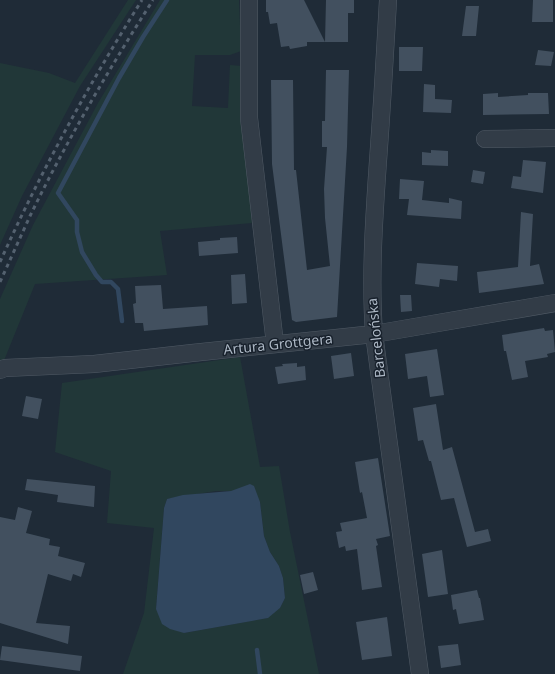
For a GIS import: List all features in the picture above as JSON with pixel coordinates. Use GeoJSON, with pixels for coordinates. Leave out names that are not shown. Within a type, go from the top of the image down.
{"type":"FeatureCollection","features":[{"type":"Feature","properties":{"kind":"street"},"geometry":{"type":"LineString","coordinates":[[249,0],[249,118],[275,344]]}},
{"type":"Feature","properties":{"kind":"street","name":"Barcelońska"},"geometry":{"type":"LineString","coordinates":[[388,0],[373,237],[372,283],[374,334],[420,674]]}},
{"type":"Feature","properties":{"kind":"street"},"geometry":{"type":"LineString","coordinates":[[485,139],[555,138]]}},
{"type":"Feature","properties":{"kind":"street","name":"Artura Grottgera"},"geometry":{"type":"LineString","coordinates":[[0,370],[5,368],[94,364],[374,334],[555,303]]}},
{"type":"Feature","properties":{"kind":"green space"},"geometry":{"type":"Polygon","coordinates":[[[128,0],[136,0],[80,86],[22,196],[0,245],[0,63],[49,73],[75,83],[128,0]]]}},
{"type":"Feature","properties":{"kind":"green space"},"geometry":{"type":"Polygon","coordinates":[[[160,0],[239,0],[241,51],[230,55],[195,55],[192,106],[228,108],[230,65],[242,66],[244,121],[252,223],[160,231],[167,275],[35,284],[3,363],[0,364],[0,299],[33,225],[98,103],[160,0]]]}},
{"type":"Feature","properties":{"kind":"green space"},"geometry":{"type":"Polygon","coordinates":[[[240,357],[260,467],[279,466],[290,532],[319,674],[123,674],[144,613],[154,528],[107,523],[111,471],[55,452],[62,383],[240,357]],[[216,491],[167,499],[164,508],[156,609],[184,633],[267,618],[280,608],[285,598],[283,578],[279,566],[270,552],[264,536],[260,502],[232,491],[216,491]]]}},
{"type":"Feature","properties":{"kind":"water"},"geometry":{"type":"Polygon","coordinates":[[[250,484],[254,486],[260,502],[264,536],[270,552],[279,566],[283,578],[285,598],[280,608],[268,618],[184,633],[170,629],[162,624],[156,609],[164,508],[167,499],[183,495],[231,491],[250,484]]]}},
{"type":"Feature","properties":{"kind":"building"},"geometry":{"type":"Polygon","coordinates":[[[266,0],[304,0],[325,42],[307,42],[307,46],[290,49],[289,46],[281,47],[277,23],[270,24],[268,12],[266,12],[266,0]]]}},
{"type":"Feature","properties":{"kind":"building"},"geometry":{"type":"Polygon","coordinates":[[[326,0],[354,0],[354,13],[348,13],[348,42],[325,42],[326,0]]]}},
{"type":"Feature","properties":{"kind":"building"},"geometry":{"type":"Polygon","coordinates":[[[533,0],[553,0],[553,22],[532,22],[533,0]]]}},
{"type":"Feature","properties":{"kind":"building"},"geometry":{"type":"Polygon","coordinates":[[[466,6],[479,6],[476,36],[462,36],[466,6]]]}},
{"type":"Feature","properties":{"kind":"building"},"geometry":{"type":"Polygon","coordinates":[[[399,47],[423,47],[422,71],[399,71],[399,47]]]}},
{"type":"Feature","properties":{"kind":"building"},"geometry":{"type":"Polygon","coordinates":[[[538,50],[554,52],[551,66],[535,65],[538,50]]]}},
{"type":"Feature","properties":{"kind":"building"},"geometry":{"type":"Polygon","coordinates":[[[326,70],[349,70],[347,147],[337,317],[296,322],[292,320],[272,164],[271,80],[293,80],[294,170],[296,170],[307,270],[330,266],[325,218],[324,189],[327,147],[322,147],[322,121],[325,121],[326,70]]]}},
{"type":"Feature","properties":{"kind":"building"},"geometry":{"type":"Polygon","coordinates":[[[424,84],[435,85],[435,99],[452,100],[451,113],[423,112],[424,84]]]}},
{"type":"Feature","properties":{"kind":"building"},"geometry":{"type":"Polygon","coordinates":[[[498,93],[498,97],[528,95],[528,93],[548,93],[549,114],[483,115],[483,94],[498,93]]]}},
{"type":"Feature","properties":{"kind":"building"},"geometry":{"type":"Polygon","coordinates":[[[431,150],[448,151],[448,166],[422,165],[422,152],[431,153],[431,150]]]}},
{"type":"Feature","properties":{"kind":"building"},"geometry":{"type":"Polygon","coordinates":[[[523,160],[546,162],[543,193],[511,188],[513,176],[521,177],[523,160]]]}},
{"type":"Feature","properties":{"kind":"building"},"geometry":{"type":"Polygon","coordinates":[[[473,170],[485,172],[483,184],[471,182],[473,170]]]}},
{"type":"Feature","properties":{"kind":"building"},"geometry":{"type":"Polygon","coordinates":[[[400,179],[424,181],[422,200],[449,203],[449,198],[462,201],[461,219],[407,215],[409,199],[399,199],[400,179]]]}},
{"type":"Feature","properties":{"kind":"building"},"geometry":{"type":"Polygon","coordinates":[[[521,212],[533,214],[530,266],[539,264],[544,284],[479,293],[477,272],[518,267],[521,212]]]}},
{"type":"Feature","properties":{"kind":"building"},"geometry":{"type":"Polygon","coordinates":[[[237,237],[238,253],[199,256],[198,242],[237,237]]]}},
{"type":"Feature","properties":{"kind":"building"},"geometry":{"type":"Polygon","coordinates":[[[417,263],[458,266],[457,281],[440,279],[439,287],[415,284],[417,263]]]}},
{"type":"Feature","properties":{"kind":"building"},"geometry":{"type":"Polygon","coordinates":[[[245,274],[247,303],[232,304],[231,275],[245,274]]]}},
{"type":"Feature","properties":{"kind":"building"},"geometry":{"type":"Polygon","coordinates":[[[161,285],[163,309],[207,306],[208,325],[144,331],[143,323],[135,323],[133,304],[136,303],[135,286],[161,285]]]}},
{"type":"Feature","properties":{"kind":"building"},"geometry":{"type":"Polygon","coordinates":[[[400,295],[411,295],[412,311],[401,312],[400,295]]]}},
{"type":"Feature","properties":{"kind":"building"},"geometry":{"type":"Polygon","coordinates":[[[544,328],[545,331],[553,330],[555,352],[547,354],[548,357],[525,361],[528,377],[512,380],[506,351],[504,351],[502,335],[544,328]]]}},
{"type":"Feature","properties":{"kind":"building"},"geometry":{"type":"Polygon","coordinates":[[[437,349],[444,395],[430,397],[427,376],[408,379],[405,354],[437,349]]]}},
{"type":"Feature","properties":{"kind":"building"},"geometry":{"type":"Polygon","coordinates":[[[351,353],[354,376],[334,379],[331,356],[351,353]]]}},
{"type":"Feature","properties":{"kind":"building"},"geometry":{"type":"Polygon","coordinates":[[[297,363],[297,367],[305,366],[306,380],[278,384],[275,367],[283,366],[282,364],[297,363]]]}},
{"type":"Feature","properties":{"kind":"building"},"geometry":{"type":"Polygon","coordinates":[[[26,396],[42,399],[38,419],[22,416],[26,396]]]}},
{"type":"Feature","properties":{"kind":"building"},"geometry":{"type":"Polygon","coordinates":[[[436,404],[443,450],[452,447],[475,532],[488,529],[491,541],[467,547],[454,498],[441,500],[431,461],[429,461],[423,440],[418,441],[413,408],[436,404]]]}},
{"type":"Feature","properties":{"kind":"building"},"geometry":{"type":"Polygon","coordinates":[[[378,458],[390,536],[376,539],[378,545],[376,546],[382,587],[362,590],[357,549],[346,551],[345,546],[339,548],[336,532],[342,531],[340,523],[367,518],[362,492],[360,493],[355,462],[378,458]]]}},
{"type":"Feature","properties":{"kind":"building"},"geometry":{"type":"Polygon","coordinates":[[[27,479],[95,486],[94,507],[57,502],[58,495],[25,490],[27,479]]]}},
{"type":"Feature","properties":{"kind":"building"},"geometry":{"type":"Polygon","coordinates":[[[18,507],[32,511],[26,533],[50,539],[49,545],[60,547],[58,556],[85,563],[81,577],[73,574],[71,581],[48,574],[36,623],[70,626],[68,644],[0,623],[0,517],[15,520],[18,507]]]}},
{"type":"Feature","properties":{"kind":"building"},"geometry":{"type":"Polygon","coordinates":[[[442,550],[448,594],[428,597],[422,554],[442,550]]]}},
{"type":"Feature","properties":{"kind":"building"},"geometry":{"type":"Polygon","coordinates":[[[313,572],[318,590],[304,594],[300,575],[313,572]]]}},
{"type":"Feature","properties":{"kind":"building"},"geometry":{"type":"Polygon","coordinates":[[[477,590],[484,620],[459,624],[456,609],[453,610],[451,595],[477,590]]]}},
{"type":"Feature","properties":{"kind":"building"},"geometry":{"type":"Polygon","coordinates":[[[387,617],[392,656],[362,660],[356,622],[387,617]]]}},
{"type":"Feature","properties":{"kind":"building"},"geometry":{"type":"Polygon","coordinates":[[[458,644],[461,665],[441,668],[438,646],[458,644]]]}},
{"type":"Feature","properties":{"kind":"building"},"geometry":{"type":"Polygon","coordinates":[[[2,646],[82,656],[80,671],[0,660],[2,646]]]}},
{"type":"Feature","properties":{"kind":"waterway"},"geometry":{"type":"LineString","coordinates":[[122,321],[118,289],[111,282],[102,282],[96,275],[82,252],[77,232],[77,220],[58,193],[119,78],[167,0]]}},
{"type":"Feature","properties":{"kind":"waterway"},"geometry":{"type":"LineString","coordinates":[[257,650],[260,674]]}},
{"type":"Feature","properties":{"kind":"railway"},"geometry":{"type":"LineString","coordinates":[[0,262],[32,194],[66,128],[142,0]]}},
{"type":"Feature","properties":{"kind":"railway"},"geometry":{"type":"LineString","coordinates":[[0,282],[30,216],[73,133],[120,52],[153,0]]}}]}
